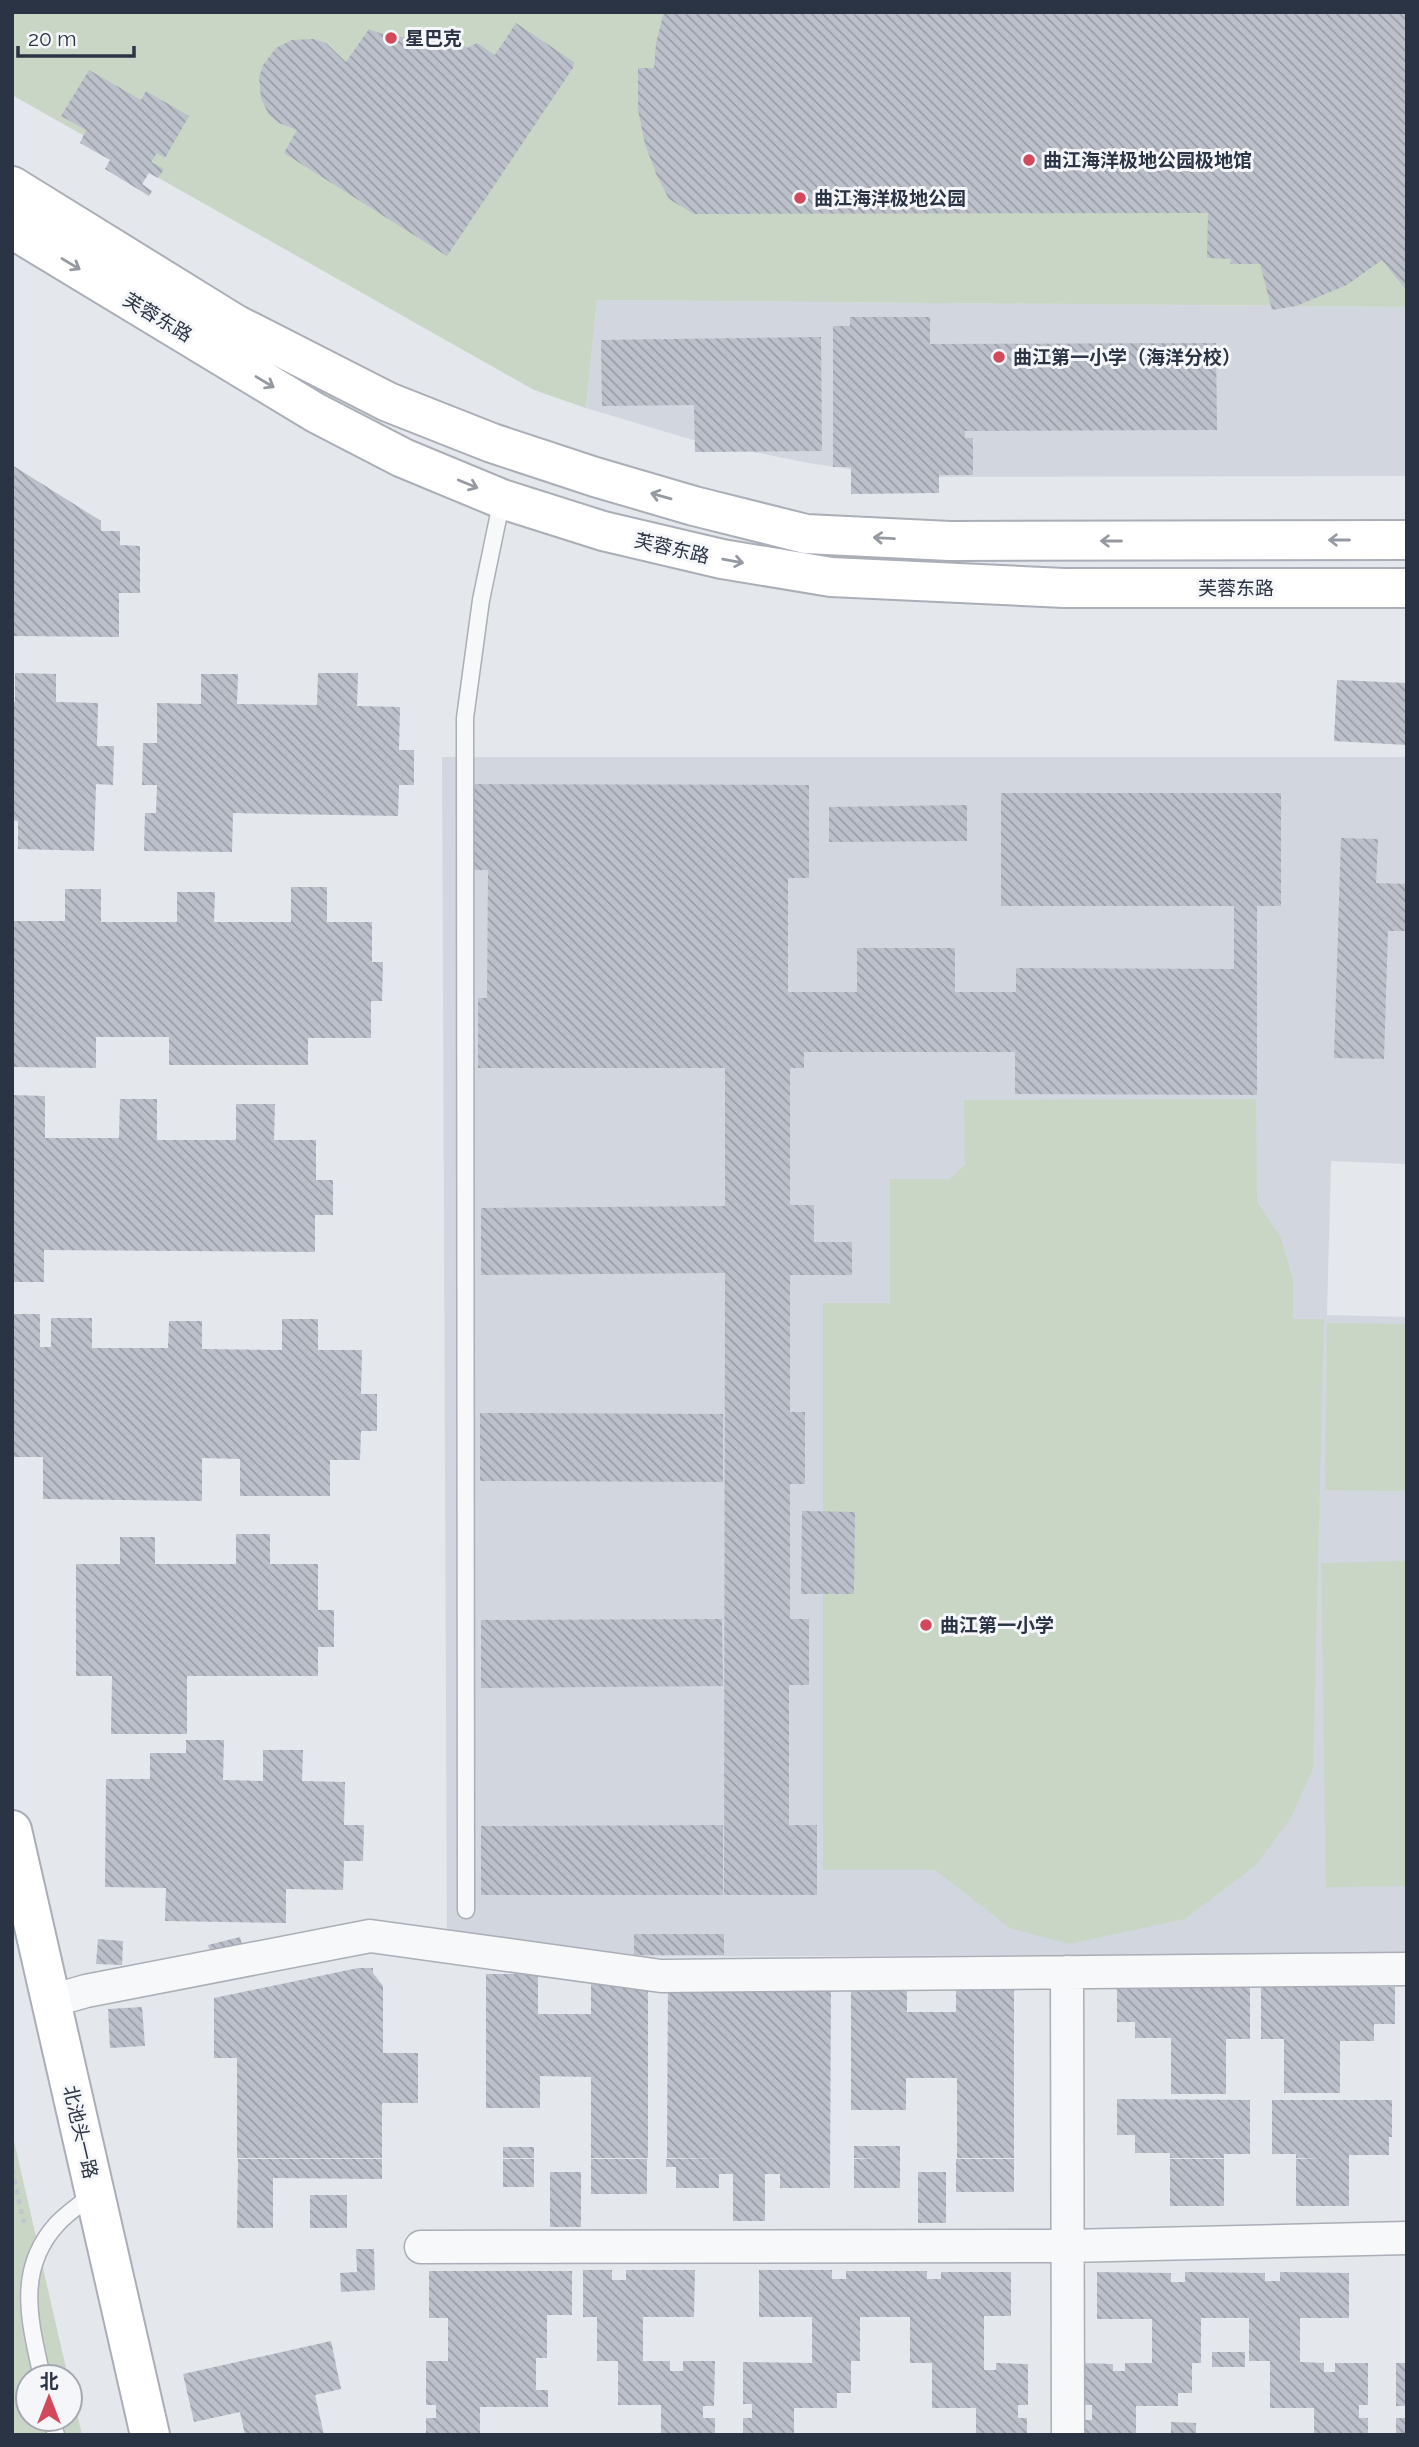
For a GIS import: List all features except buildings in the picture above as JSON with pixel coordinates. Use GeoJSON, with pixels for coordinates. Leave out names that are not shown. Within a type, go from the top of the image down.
{"type":"FeatureCollection","features":[{"type":"Feature","properties":{"kind":"main road","name":"芙蓉东路"},"geometry":{"type":"LineString","coordinates":[[12,186],[235,324],[388,402],[505,447],[595,477],[806,534],[950,541],[1407,540]]}},
{"type":"Feature","properties":{"kind":"main road","name":"芙蓉东路"},"geometry":{"type":"LineString","coordinates":[[12,229],[316,413],[404,458],[502,499],[630,537],[722,559],[831,577],[1064,587],[1407,587]]}},
{"type":"Feature","properties":{"kind":"main road","name":"北池头一路"},"geometry":{"type":"LineString","coordinates":[[12,1830],[150,2435]]}},
{"type":"Feature","properties":{"kind":"street"},"geometry":{"type":"LineString","coordinates":[[51,2001],[86,1991],[370,1936],[662,1976],[1407,1969]]}},
{"type":"Feature","properties":{"kind":"street"},"geometry":{"type":"LineString","coordinates":[[1067,1972],[1068,2435]]}},
{"type":"Feature","properties":{"kind":"street"},"geometry":{"type":"LineString","coordinates":[[421,2247],[1067,2246],[1407,2238]]}},
{"type":"Feature","properties":{"kind":"lane"},"geometry":{"type":"LineString","coordinates":[[466,1910],[465,718],[481,600],[502,499]]}},
{"type":"Feature","properties":{"kind":"lane"},"geometry":{"type":"LineString","coordinates":[[39,2363],[31,2328],[27,2290],[36,2254],[57,2224],[95,2192]]}},
{"type":"Feature","properties":{"kind":"shaded area","name":"曲江第一小学（海洋分校）"},"geometry":{"type":"Polygon","coordinates":[[[597,300],[1407,307],[1407,476],[902,477],[809,463],[693,440],[586,408],[597,300]]]}},
{"type":"Feature","properties":{"kind":"shaded area","name":"曲江第一小学"},"geometry":{"type":"Polygon","coordinates":[[[442,757],[1407,757],[1407,1164],[1331,1161],[1327,1315],[1407,1317],[1407,1954],[519,1957],[447,1934],[442,757]]]}},
{"type":"Feature","properties":{"kind":"green space","name":"曲江海洋极地公园"},"geometry":{"type":"Polygon","coordinates":[[[12,12],[1407,12],[1407,307],[597,300],[586,408],[534,390],[12,95],[12,12]]]}},
{"type":"Feature","properties":{"kind":"green space"},"geometry":{"type":"Polygon","coordinates":[[[1256,1099],[1257,1202],[1281,1238],[1293,1280],[1293,1319],[1324,1319],[1313,1768],[1291,1818],[1255,1866],[1185,1919],[1069,1944],[1010,1928],[935,1870],[823,1870],[823,1303],[890,1303],[890,1179],[949,1179],[965,1165],[964,1100],[1256,1099]]]}},
{"type":"Feature","properties":{"kind":"green space"},"geometry":{"type":"Polygon","coordinates":[[[1327,1323],[1407,1324],[1407,1491],[1325,1490],[1327,1323]]]}},
{"type":"Feature","properties":{"kind":"green space"},"geometry":{"type":"Polygon","coordinates":[[[1407,1561],[1407,1886],[1326,1887],[1321,1563],[1407,1561]]]}},
{"type":"Feature","properties":{"kind":"green space"},"geometry":{"type":"Polygon","coordinates":[[[12,2132],[65,2363],[14,2363],[14,2433],[82,2435],[12,2435],[12,2132]]]}},
{"type":"Feature","properties":{"kind":"place","name":"星巴克"},"geometry":{"type":"Point","coordinates":[391,38]}},
{"type":"Feature","properties":{"kind":"place","name":"曲江海洋极地公园极地馆"},"geometry":{"type":"Point","coordinates":[1029,160]}},
{"type":"Feature","properties":{"kind":"place","name":"曲江海洋极地公园"},"geometry":{"type":"Point","coordinates":[800,198]}},
{"type":"Feature","properties":{"kind":"place","name":"曲江第一小学（海洋分校）"},"geometry":{"type":"Point","coordinates":[999,357]}},
{"type":"Feature","properties":{"kind":"place","name":"曲江第一小学"},"geometry":{"type":"Point","coordinates":[926,1625]}}]}
